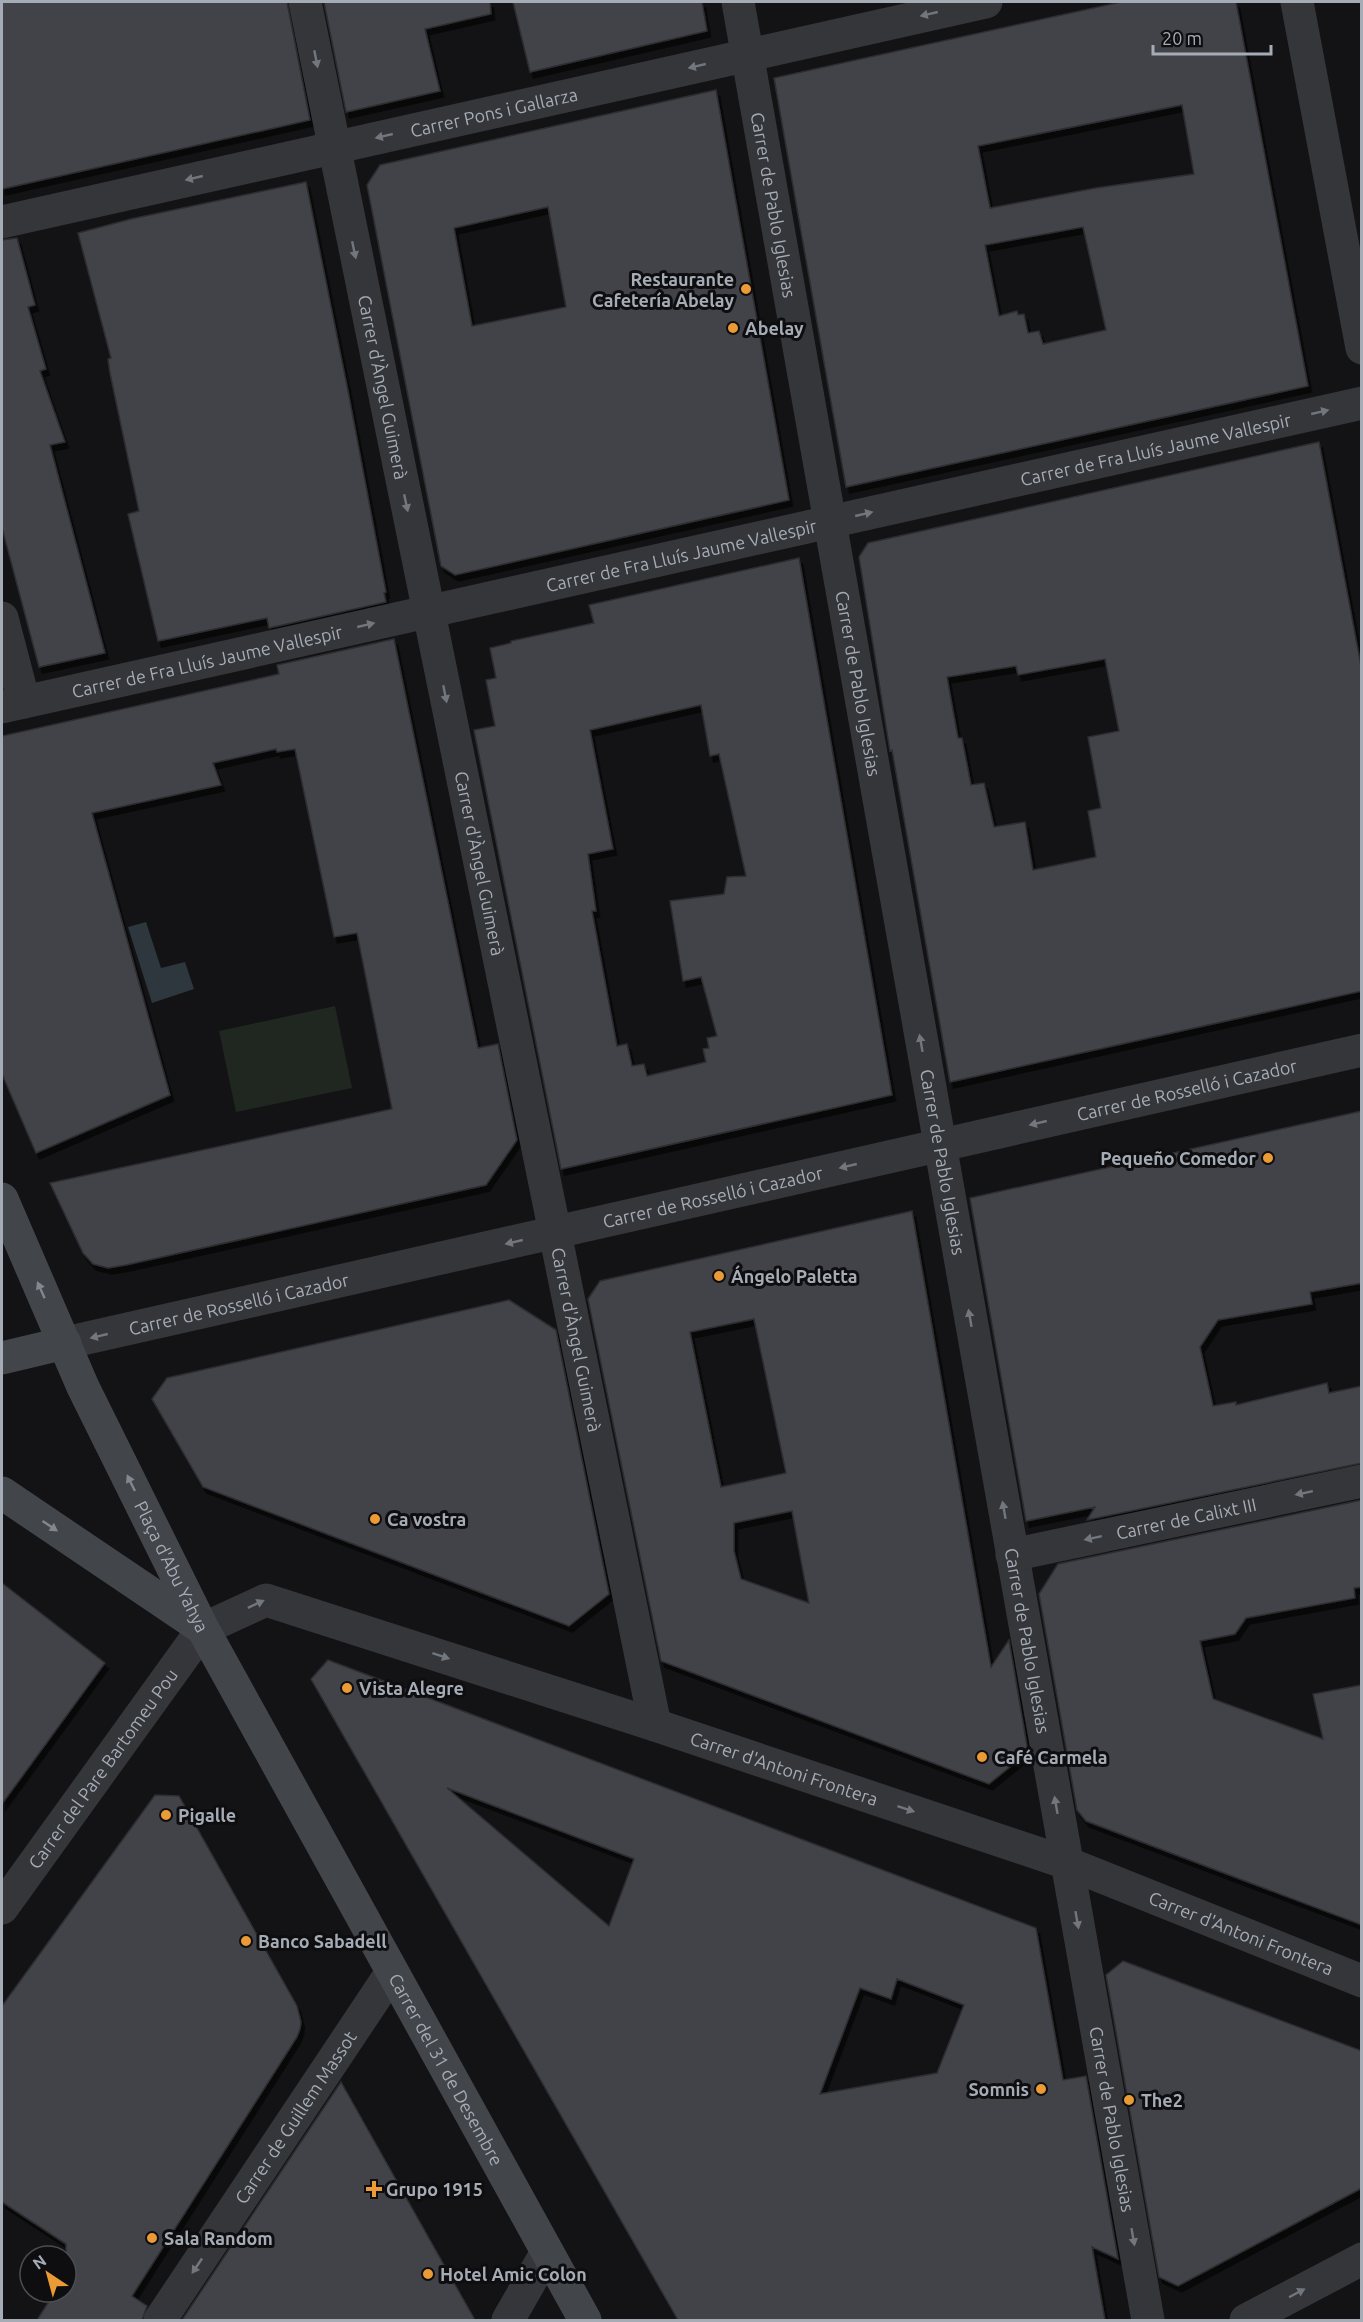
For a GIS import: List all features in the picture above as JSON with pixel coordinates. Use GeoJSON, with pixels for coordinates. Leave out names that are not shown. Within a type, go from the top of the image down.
{"type":"FeatureCollection","features":[{"type":"Feature","properties":{"kind":"main road","name":"Plaça d'Abu Yahya"},"geometry":{"type":"LineString","coordinates":[[2,1199],[83,1387],[203,1629]]}},
{"type":"Feature","properties":{"kind":"main road"},"geometry":{"type":"LineString","coordinates":[[2,1358],[65,1343]]}},
{"type":"Feature","properties":{"kind":"main road","name":"Plaça d'Abu Yahya"},"geometry":{"type":"LineString","coordinates":[[2,1493],[203,1629]]}},
{"type":"Feature","properties":{"kind":"main road","name":"Carrer del 31 de Desembre"},"geometry":{"type":"LineString","coordinates":[[203,1629],[585,2320]]}},
{"type":"Feature","properties":{"kind":"street","name":"Carrer d'Àngel Guimerà"},"geometry":{"type":"LineString","coordinates":[[305,2],[655,1725]]}},
{"type":"Feature","properties":{"kind":"street","name":"Carrer de Pablo Iglesias"},"geometry":{"type":"LineString","coordinates":[[738,2],[1148,2320]]}},
{"type":"Feature","properties":{"kind":"street","name":"Carrer Pons i Gallarza"},"geometry":{"type":"LineString","coordinates":[[2,222],[986,2]]}},
{"type":"Feature","properties":{"kind":"street"},"geometry":{"type":"LineString","coordinates":[[1297,2],[1362,348]]}},
{"type":"Feature","properties":{"kind":"street","name":"Carrer de Fra Lluís Jaume Vallespir"},"geometry":{"type":"LineString","coordinates":[[13,704],[1362,403]]}},
{"type":"Feature","properties":{"kind":"street"},"geometry":{"type":"LineString","coordinates":[[2,618],[13,704]]}},
{"type":"Feature","properties":{"kind":"street","name":"Carrer de Rosselló i Cazador"},"geometry":{"type":"LineString","coordinates":[[65,1343],[1362,1050]]}},
{"type":"Feature","properties":{"kind":"street","name":"Carrer de Calixt III"},"geometry":{"type":"LineString","coordinates":[[1012,1555],[1362,1482]]}},
{"type":"Feature","properties":{"kind":"street","name":"Carrer d'Antoni Frontera"},"geometry":{"type":"LineString","coordinates":[[203,1629],[266,1600],[655,1725],[1067,1863],[1362,1981]]}},
{"type":"Feature","properties":{"kind":"street","name":"Carrer del Pare Bartomeu Pou"},"geometry":{"type":"LineString","coordinates":[[2,1908],[203,1629]]}},
{"type":"Feature","properties":{"kind":"street","name":"Carrer de Guillem Massot"},"geometry":{"type":"LineString","coordinates":[[160,2320],[392,1972]]}},
{"type":"Feature","properties":{"kind":"street"},"geometry":{"type":"LineString","coordinates":[[508,2320],[547,2252]]}},
{"type":"Feature","properties":{"kind":"street"},"geometry":{"type":"LineString","coordinates":[[1246,2320],[1362,2259]]}},
{"type":"Feature","properties":{"kind":"shaded area"},"geometry":{"type":"Polygon","coordinates":[[[146,922],[161,968],[185,962],[194,989],[152,1003],[128,927],[146,922]]]}},
{"type":"Feature","properties":{"kind":"shaded area"},"geometry":{"type":"Polygon","coordinates":[[[335,1006],[352,1088],[236,1112],[219,1031],[335,1006]]]}},
{"type":"Feature","properties":{"kind":"building"},"geometry":{"type":"Polygon","coordinates":[[[2,2],[287,2],[310,120],[2,189],[2,2]]]}},
{"type":"Feature","properties":{"kind":"building"},"geometry":{"type":"Polygon","coordinates":[[[324,2],[490,2],[491,14],[425,29],[440,91],[346,112],[324,2]]]}},
{"type":"Feature","properties":{"kind":"building"},"geometry":{"type":"Polygon","coordinates":[[[513,2],[702,2],[707,31],[530,72],[513,2]]]}},
{"type":"Feature","properties":{"kind":"building"},"geometry":{"type":"Polygon","coordinates":[[[1121,2],[1236,2],[1308,386],[846,487],[774,78],[1121,2]],[[1182,105],[978,146],[990,208],[1096,188],[1194,174],[1182,105]],[[1083,227],[985,245],[999,316],[1017,311],[1018,315],[1024,314],[1028,333],[1039,331],[1043,344],[1106,330],[1083,227]]]}},
{"type":"Feature","properties":{"kind":"building"},"geometry":{"type":"Polygon","coordinates":[[[716,90],[789,500],[455,575],[441,566],[367,185],[380,165],[716,90]],[[548,207],[454,228],[472,326],[566,307],[548,207]]]}},
{"type":"Feature","properties":{"kind":"building"},"geometry":{"type":"Polygon","coordinates":[[[306,182],[348,391],[386,602],[269,628],[267,618],[158,641],[128,514],[139,511],[110,373],[108,359],[111,358],[78,233],[131,219],[306,182]]]}},
{"type":"Feature","properties":{"kind":"building"},"geometry":{"type":"Polygon","coordinates":[[[17,238],[35,305],[28,307],[46,369],[40,371],[65,442],[50,445],[105,653],[39,667],[2,528],[2,240],[17,238]]]}},
{"type":"Feature","properties":{"kind":"building"},"geometry":{"type":"Polygon","coordinates":[[[1319,442],[1362,671],[1362,991],[950,1082],[892,750],[890,751],[859,557],[868,543],[1319,442]],[[1105,659],[1018,675],[1016,666],[947,677],[958,738],[962,738],[971,785],[984,783],[994,827],[1025,822],[1033,870],[1096,857],[1088,811],[1101,808],[1088,737],[1119,731],[1105,659]]]}},
{"type":"Feature","properties":{"kind":"building"},"geometry":{"type":"Polygon","coordinates":[[[799,558],[892,1095],[561,1169],[474,730],[495,726],[486,680],[496,678],[490,648],[511,643],[511,641],[594,623],[589,605],[799,558]],[[701,705],[590,730],[613,849],[588,854],[596,911],[592,911],[617,1046],[627,1044],[632,1066],[644,1064],[647,1076],[706,1062],[703,1049],[709,1048],[707,1038],[717,1036],[701,977],[683,981],[670,901],[724,894],[727,877],[746,876],[719,754],[710,756],[701,705]]]}},
{"type":"Feature","properties":{"kind":"building"},"geometry":{"type":"Polygon","coordinates":[[[394,639],[478,1048],[498,1044],[517,1140],[486,1185],[126,1265],[108,1268],[93,1264],[83,1253],[50,1183],[392,1109],[357,933],[334,937],[295,749],[277,752],[276,749],[213,763],[221,785],[92,813],[170,1095],[36,1153],[2,1074],[2,736],[279,674],[277,665],[394,639]]]}},
{"type":"Feature","properties":{"kind":"building"},"geometry":{"type":"Polygon","coordinates":[[[1362,1111],[1362,1283],[1310,1292],[1312,1304],[1218,1320],[1200,1347],[1213,1406],[1236,1402],[1236,1405],[1327,1383],[1329,1393],[1362,1386],[1362,1463],[1087,1520],[1095,1507],[1026,1521],[970,1198],[1362,1111]]]}},
{"type":"Feature","properties":{"kind":"building"},"geometry":{"type":"Polygon","coordinates":[[[912,1211],[991,1667],[1009,1640],[1028,1752],[989,1784],[661,1661],[588,1299],[600,1281],[912,1211]],[[754,1319],[690,1332],[721,1487],[786,1473],[754,1319]],[[792,1511],[734,1523],[734,1551],[741,1579],[809,1603],[799,1550],[792,1511]]]}},
{"type":"Feature","properties":{"kind":"building"},"geometry":{"type":"Polygon","coordinates":[[[509,1300],[556,1330],[609,1594],[569,1626],[203,1487],[152,1399],[167,1378],[509,1300]]]}},
{"type":"Feature","properties":{"kind":"building"},"geometry":{"type":"Polygon","coordinates":[[[1362,1500],[1362,1587],[1354,1588],[1355,1598],[1246,1618],[1235,1634],[1200,1641],[1213,1699],[1323,1739],[1313,1694],[1362,1685],[1362,1925],[1086,1821],[1077,1810],[1039,1594],[1058,1564],[1362,1500]]]}},
{"type":"Feature","properties":{"kind":"building"},"geometry":{"type":"Polygon","coordinates":[[[2,1583],[105,1663],[2,1804],[2,1583]]]}},
{"type":"Feature","properties":{"kind":"building"},"geometry":{"type":"Polygon","coordinates":[[[328,1660],[1036,1928],[1063,2080],[1086,2076],[1118,2259],[1092,2247],[1105,2320],[678,2320],[311,1679],[328,1660]],[[447,1788],[609,1926],[634,1859],[447,1788]],[[897,1979],[891,1999],[860,1988],[820,2094],[937,2073],[964,2005],[897,1979]]]}},
{"type":"Feature","properties":{"kind":"building"},"geometry":{"type":"Polygon","coordinates":[[[155,1795],[179,1796],[297,2006],[301,2022],[297,2037],[132,2296],[147,2306],[142,2320],[37,2320],[47,2304],[78,2304],[78,2244],[66,2244],[2,2202],[2,2006],[155,1795]]]}},
{"type":"Feature","properties":{"kind":"building"},"geometry":{"type":"Polygon","coordinates":[[[1123,1961],[1362,2051],[1362,2188],[1178,2286],[1159,2277],[1106,1975],[1123,1961]]]}},
{"type":"Feature","properties":{"kind":"building"},"geometry":{"type":"Polygon","coordinates":[[[341,2082],[475,2320],[182,2320],[341,2082]]]}},
{"type":"Feature","properties":{"kind":"place","name":"Restaurante Cafetería Abelay"},"geometry":{"type":"Point","coordinates":[746,289]}},
{"type":"Feature","properties":{"kind":"place","name":"Abelay"},"geometry":{"type":"Point","coordinates":[733,328]}},
{"type":"Feature","properties":{"kind":"place","name":"Pequeño Comedor"},"geometry":{"type":"Point","coordinates":[1268,1158]}},
{"type":"Feature","properties":{"kind":"place","name":"Ángelo Paletta"},"geometry":{"type":"Point","coordinates":[719,1276]}},
{"type":"Feature","properties":{"kind":"place","name":"Ca vostra"},"geometry":{"type":"Point","coordinates":[375,1519]}},
{"type":"Feature","properties":{"kind":"place","name":"Vista Alegre"},"geometry":{"type":"Point","coordinates":[347,1688]}},
{"type":"Feature","properties":{"kind":"place","name":"Café Carmela"},"geometry":{"type":"Point","coordinates":[982,1757]}},
{"type":"Feature","properties":{"kind":"place","name":"Pigalle"},"geometry":{"type":"Point","coordinates":[166,1815]}},
{"type":"Feature","properties":{"kind":"place","name":"Banco Sabadell"},"geometry":{"type":"Point","coordinates":[246,1941]}},
{"type":"Feature","properties":{"kind":"place","name":"Somnis"},"geometry":{"type":"Point","coordinates":[1041,2089]}},
{"type":"Feature","properties":{"kind":"place","name":"The2"},"geometry":{"type":"Point","coordinates":[1129,2100]}},
{"type":"Feature","properties":{"kind":"place","name":"Grupo 1915"},"geometry":{"type":"Point","coordinates":[374,2189]}},
{"type":"Feature","properties":{"kind":"place","name":"Sala Random"},"geometry":{"type":"Point","coordinates":[152,2238]}},
{"type":"Feature","properties":{"kind":"place","name":"Hotel Amic Colon"},"geometry":{"type":"Point","coordinates":[428,2274]}}]}
